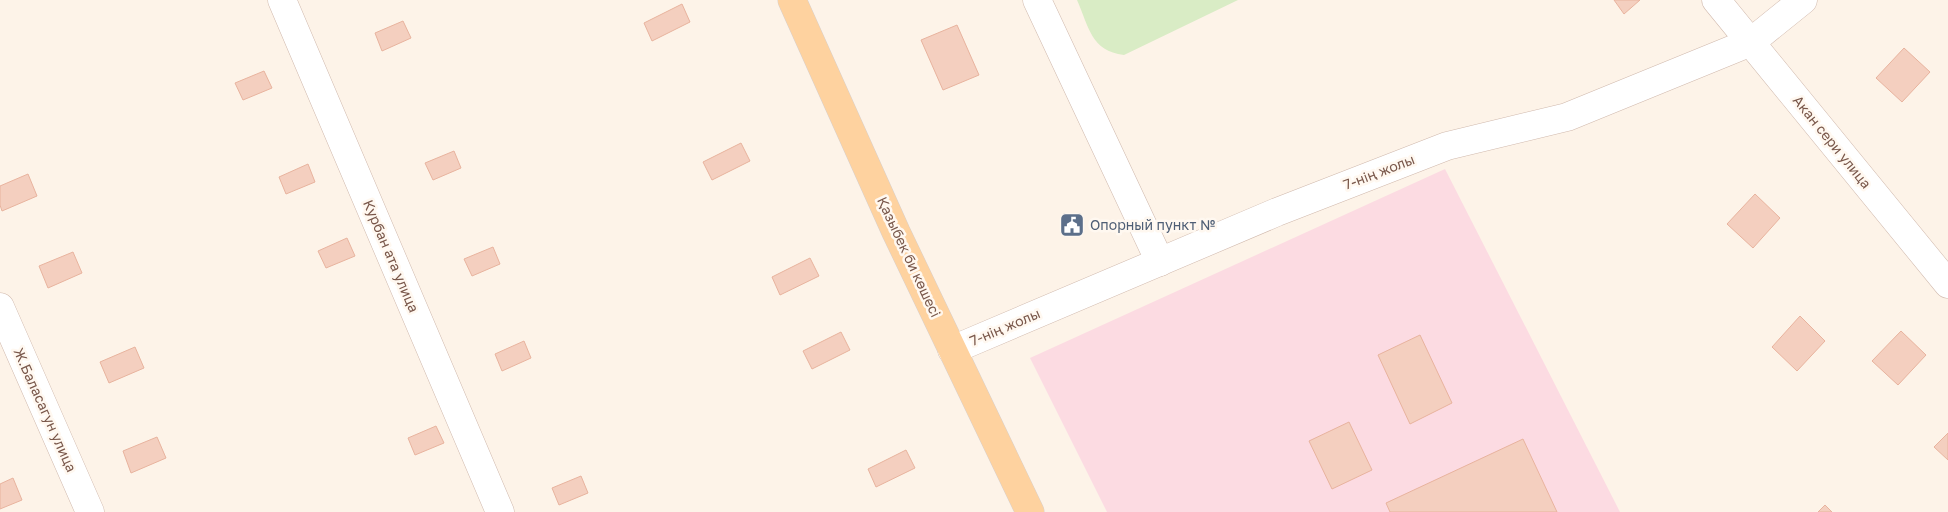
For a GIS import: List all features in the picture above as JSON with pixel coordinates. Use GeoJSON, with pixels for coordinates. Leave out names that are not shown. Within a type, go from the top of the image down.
{"type":"FeatureCollection","features":[{"type":"Feature","properties":{"kind":"main road","name":"Қазыбек би көшесі"},"geometry":{"type":"LineString","coordinates":[[792,0],[896,232],[1030,512]]}},
{"type":"Feature","properties":{"kind":"street","name":"Курбан ата улица"},"geometry":{"type":"LineString","coordinates":[[282,0],[500,512]]}},
{"type":"Feature","properties":{"kind":"street"},"geometry":{"type":"LineString","coordinates":[[1037,0],[1160,262]]}},
{"type":"Feature","properties":{"kind":"street","name":"Акан сери улица"},"geometry":{"type":"LineString","coordinates":[[1716,0],[1948,284]]}},
{"type":"Feature","properties":{"kind":"street","name":"7-нің жолы"},"geometry":{"type":"LineString","coordinates":[[952,350],[1277,212],[1447,146],[1567,117],[1751,42],[1803,0]]}},
{"type":"Feature","properties":{"kind":"street","name":"Ж.Баласагун улица"},"geometry":{"type":"LineString","coordinates":[[0,307],[90,512]]}},
{"type":"Feature","properties":{"kind":"shaded area"},"geometry":{"type":"Polygon","coordinates":[[[1445,169],[1620,512],[1107,512],[1030,358],[1445,169]]]}},
{"type":"Feature","properties":{"kind":"green space"},"geometry":{"type":"Polygon","coordinates":[[[1077,0],[1238,0],[1124,55],[1104,49],[1098,43],[1088,28],[1077,0]]]}},
{"type":"Feature","properties":{"kind":"building"},"geometry":{"type":"Polygon","coordinates":[[[1614,0],[1640,0],[1624,14],[1614,0]]]}},
{"type":"Feature","properties":{"kind":"building"},"geometry":{"type":"Polygon","coordinates":[[[682,4],[690,22],[652,41],[644,23],[682,4]]]}},
{"type":"Feature","properties":{"kind":"building"},"geometry":{"type":"Polygon","coordinates":[[[403,21],[411,38],[382,51],[375,33],[403,21]]]}},
{"type":"Feature","properties":{"kind":"building"},"geometry":{"type":"Polygon","coordinates":[[[957,25],[979,75],[943,90],[921,40],[957,25]]]}},
{"type":"Feature","properties":{"kind":"building"},"geometry":{"type":"Polygon","coordinates":[[[1904,48],[1930,72],[1902,102],[1876,78],[1904,48]]]}},
{"type":"Feature","properties":{"kind":"building"},"geometry":{"type":"Polygon","coordinates":[[[264,71],[272,88],[243,100],[235,83],[264,71]]]}},
{"type":"Feature","properties":{"kind":"building"},"geometry":{"type":"Polygon","coordinates":[[[741,143],[750,161],[712,180],[703,162],[741,143]]]}},
{"type":"Feature","properties":{"kind":"building"},"geometry":{"type":"Polygon","coordinates":[[[454,151],[461,168],[433,180],[425,163],[454,151]]]}},
{"type":"Feature","properties":{"kind":"building"},"geometry":{"type":"Polygon","coordinates":[[[308,164],[315,182],[286,194],[279,177],[308,164]]]}},
{"type":"Feature","properties":{"kind":"building"},"geometry":{"type":"Polygon","coordinates":[[[28,174],[37,196],[2,211],[0,205],[0,186],[28,174]]]}},
{"type":"Feature","properties":{"kind":"building"},"geometry":{"type":"Polygon","coordinates":[[[1755,194],[1780,218],[1753,248],[1727,224],[1755,194]]]}},
{"type":"Feature","properties":{"kind":"building"},"geometry":{"type":"Polygon","coordinates":[[[347,238],[355,256],[326,268],[318,251],[347,238]]]}},
{"type":"Feature","properties":{"kind":"building"},"geometry":{"type":"Polygon","coordinates":[[[493,247],[500,264],[472,276],[464,259],[493,247]]]}},
{"type":"Feature","properties":{"kind":"building"},"geometry":{"type":"Polygon","coordinates":[[[73,252],[82,273],[48,288],[39,266],[73,252]]]}},
{"type":"Feature","properties":{"kind":"building"},"geometry":{"type":"Polygon","coordinates":[[[810,258],[819,276],[780,295],[772,277],[810,258]]]}},
{"type":"Feature","properties":{"kind":"building"},"geometry":{"type":"Polygon","coordinates":[[[1800,316],[1825,341],[1797,371],[1772,347],[1800,316]]]}},
{"type":"Feature","properties":{"kind":"building"},"geometry":{"type":"Polygon","coordinates":[[[1901,331],[1926,355],[1898,385],[1872,361],[1901,331]]]}},
{"type":"Feature","properties":{"kind":"building"},"geometry":{"type":"Polygon","coordinates":[[[841,332],[850,350],[812,369],[803,351],[841,332]]]}},
{"type":"Feature","properties":{"kind":"building"},"geometry":{"type":"Polygon","coordinates":[[[1420,335],[1452,403],[1410,424],[1378,355],[1420,335]]]}},
{"type":"Feature","properties":{"kind":"building"},"geometry":{"type":"Polygon","coordinates":[[[524,341],[531,358],[502,371],[495,354],[524,341]]]}},
{"type":"Feature","properties":{"kind":"building"},"geometry":{"type":"Polygon","coordinates":[[[135,347],[144,368],[109,383],[100,362],[135,347]]]}},
{"type":"Feature","properties":{"kind":"building"},"geometry":{"type":"Polygon","coordinates":[[[1349,422],[1372,470],[1332,489],[1309,441],[1349,422]]]}},
{"type":"Feature","properties":{"kind":"building"},"geometry":{"type":"Polygon","coordinates":[[[436,426],[444,443],[415,455],[408,438],[436,426]]]}},
{"type":"Feature","properties":{"kind":"building"},"geometry":{"type":"Polygon","coordinates":[[[1948,433],[1948,460],[1934,447],[1948,433]]]}},
{"type":"Feature","properties":{"kind":"building"},"geometry":{"type":"Polygon","coordinates":[[[157,437],[166,458],[131,473],[123,451],[157,437]]]}},
{"type":"Feature","properties":{"kind":"building"},"geometry":{"type":"Polygon","coordinates":[[[1523,439],[1557,512],[1390,512],[1386,503],[1523,439]]]}},
{"type":"Feature","properties":{"kind":"building"},"geometry":{"type":"Polygon","coordinates":[[[906,450],[915,468],[876,487],[868,469],[906,450]]]}},
{"type":"Feature","properties":{"kind":"building"},"geometry":{"type":"Polygon","coordinates":[[[581,476],[588,493],[559,505],[552,488],[581,476]]]}},
{"type":"Feature","properties":{"kind":"building"},"geometry":{"type":"Polygon","coordinates":[[[13,478],[22,500],[0,509],[0,484],[13,478]]]}},
{"type":"Feature","properties":{"kind":"building"},"geometry":{"type":"Polygon","coordinates":[[[1825,505],[1832,512],[1818,512],[1825,505]]]}},
{"type":"Feature","properties":{"kind":"place","name":"Опорный пункт №"},"geometry":{"type":"Point","coordinates":[1072,225]}}]}
